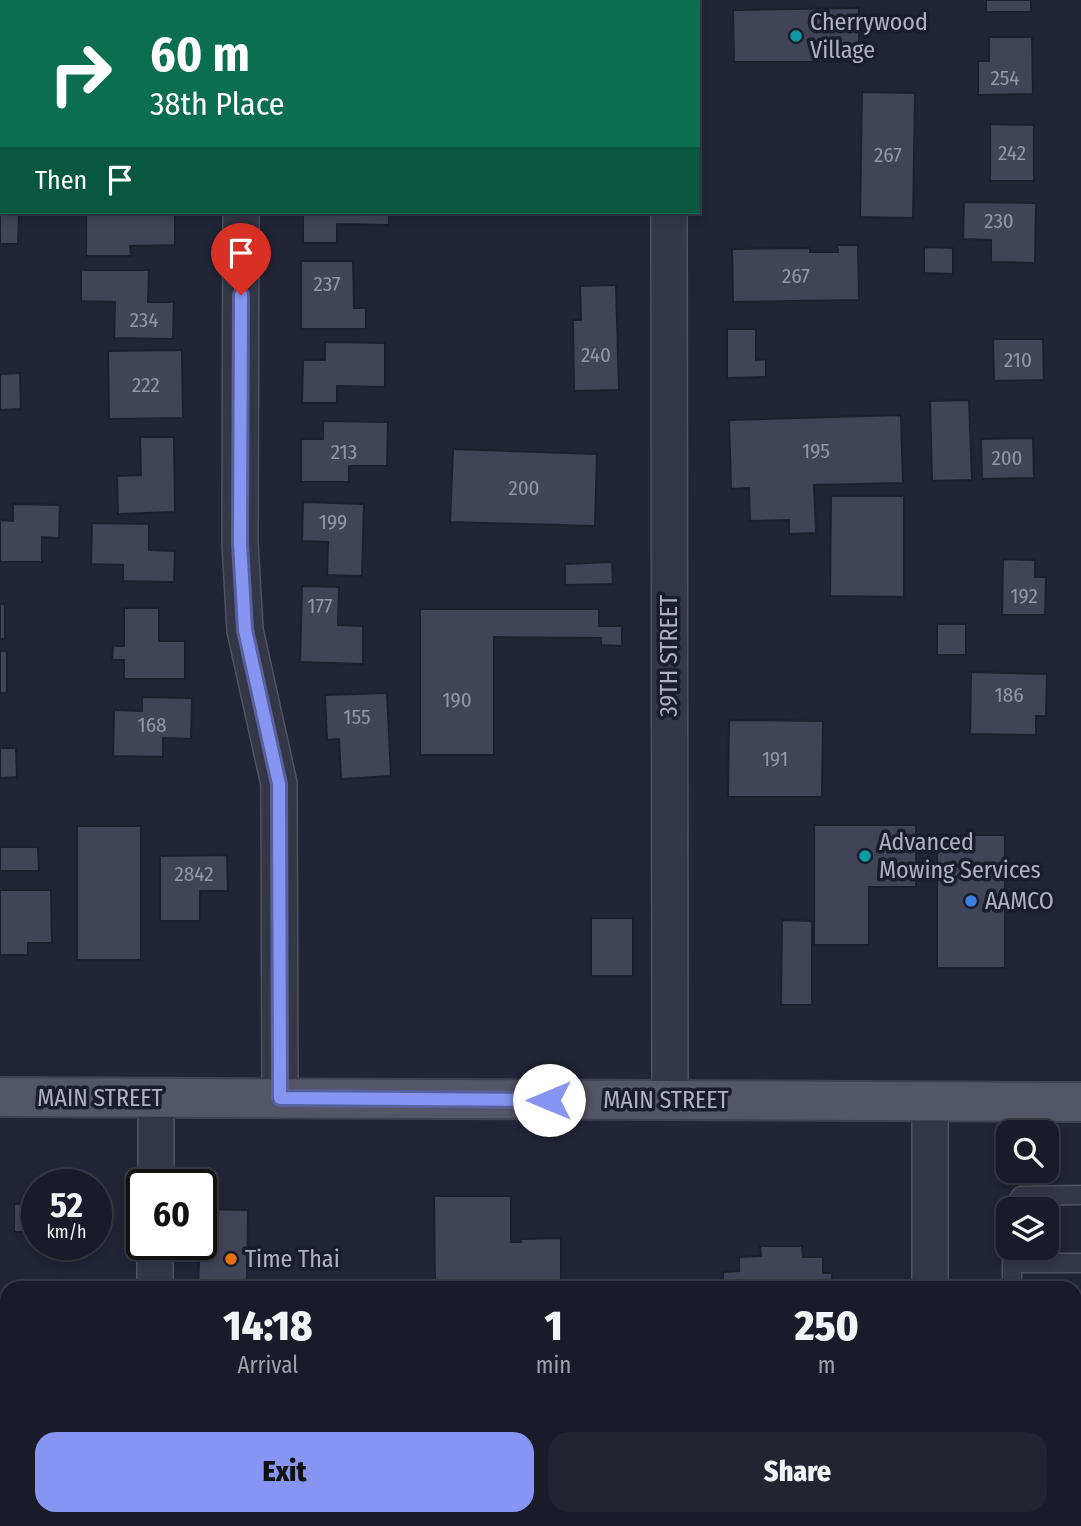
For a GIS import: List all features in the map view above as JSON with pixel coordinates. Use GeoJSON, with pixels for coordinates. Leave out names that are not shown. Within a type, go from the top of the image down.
{"type":"FeatureCollection","features":[{"type":"Feature","properties":{"kind":"main road","name":"MAIN STREET"},"geometry":{"type":"LineString","coordinates":[[0,1097],[1081,1102]]}},
{"type":"Feature","properties":{"kind":"street"},"geometry":{"type":"LineString","coordinates":[[241,214],[240,543],[245,630],[279,784],[280,1098]]}},
{"type":"Feature","properties":{"kind":"street","name":"39TH STREET"},"geometry":{"type":"LineString","coordinates":[[669,214],[670,1100]]}},
{"type":"Feature","properties":{"kind":"street"},"geometry":{"type":"LineString","coordinates":[[156,1098],[156,1169]]}},
{"type":"Feature","properties":{"kind":"street"},"geometry":{"type":"LineString","coordinates":[[930,1101],[930,1281]]}},
{"type":"Feature","properties":{"kind":"street"},"geometry":{"type":"LineString","coordinates":[[155,1260],[155,1281]]}},
{"type":"Feature","properties":{"kind":"lane"},"geometry":{"type":"LineString","coordinates":[[1024,1197],[1081,1195]]}},
{"type":"Feature","properties":{"kind":"lane"},"geometry":{"type":"LineString","coordinates":[[1012,1260],[1012,1281]]}},
{"type":"Feature","properties":{"kind":"lane"},"geometry":{"type":"LineString","coordinates":[[1055,1260],[1081,1263]]}},
{"type":"Feature","properties":{"kind":"building"},"geometry":{"type":"Polygon","coordinates":[[[986,0],[1031,0],[1031,12],[986,12],[986,0]]]}},
{"type":"Feature","properties":{"kind":"building","name":"Cherrywood Village"},"geometry":{"type":"Polygon","coordinates":[[[859,8],[859,62],[734,62],[733,10],[859,8]]]}},
{"type":"Feature","properties":{"kind":"building"},"geometry":{"type":"Polygon","coordinates":[[[989,37],[1032,37],[1033,94],[978,95],[978,61],[989,61],[989,37]]]}},
{"type":"Feature","properties":{"kind":"building","name":"Cherrywood Village"},"geometry":{"type":"Polygon","coordinates":[[[862,92],[915,93],[913,218],[860,217],[862,92]]]}},
{"type":"Feature","properties":{"kind":"building"},"geometry":{"type":"Polygon","coordinates":[[[990,124],[1034,125],[1034,181],[990,181],[990,124]]]}},
{"type":"Feature","properties":{"kind":"building"},"geometry":{"type":"Polygon","coordinates":[[[964,202],[1036,203],[1035,263],[991,262],[991,240],[963,239],[964,202]]]}},
{"type":"Feature","properties":{"kind":"building"},"geometry":{"type":"Polygon","coordinates":[[[0,214],[19,214],[18,244],[0,244],[0,214]]]}},
{"type":"Feature","properties":{"kind":"building"},"geometry":{"type":"Polygon","coordinates":[[[86,214],[175,214],[175,245],[130,246],[131,256],[86,256],[86,214]]]}},
{"type":"Feature","properties":{"kind":"building"},"geometry":{"type":"Polygon","coordinates":[[[303,214],[389,214],[389,225],[337,224],[337,243],[303,243],[303,214]]]}},
{"type":"Feature","properties":{"kind":"building"},"geometry":{"type":"Polygon","coordinates":[[[837,245],[858,245],[859,300],[733,302],[732,249],[810,248],[810,252],[838,252],[837,245]]]}},
{"type":"Feature","properties":{"kind":"building"},"geometry":{"type":"Polygon","coordinates":[[[924,247],[953,248],[953,274],[924,273],[924,247]]]}},
{"type":"Feature","properties":{"kind":"building"},"geometry":{"type":"Polygon","coordinates":[[[301,261],[353,261],[354,308],[366,308],[366,329],[301,329],[301,261]]]}},
{"type":"Feature","properties":{"kind":"building"},"geometry":{"type":"Polygon","coordinates":[[[81,270],[149,270],[148,302],[174,302],[173,339],[114,338],[115,302],[81,301],[81,270]]]}},
{"type":"Feature","properties":{"kind":"building"},"geometry":{"type":"Polygon","coordinates":[[[616,285],[619,390],[574,391],[573,320],[581,320],[580,286],[616,285]]]}},
{"type":"Feature","properties":{"kind":"building"},"geometry":{"type":"Polygon","coordinates":[[[727,329],[756,329],[756,360],[766,359],[766,377],[727,378],[727,329]]]}},
{"type":"Feature","properties":{"kind":"building"},"geometry":{"type":"Polygon","coordinates":[[[993,339],[1043,339],[1044,380],[994,381],[993,339]]]}},
{"type":"Feature","properties":{"kind":"building"},"geometry":{"type":"Polygon","coordinates":[[[325,342],[385,343],[385,387],[337,386],[337,403],[302,403],[303,360],[325,360],[325,342]]]}},
{"type":"Feature","properties":{"kind":"building"},"geometry":{"type":"Polygon","coordinates":[[[182,350],[183,418],[109,419],[108,351],[182,350]]]}},
{"type":"Feature","properties":{"kind":"building"},"geometry":{"type":"Polygon","coordinates":[[[20,373],[21,409],[0,410],[0,374],[20,373]]]}},
{"type":"Feature","properties":{"kind":"building"},"geometry":{"type":"Polygon","coordinates":[[[969,400],[972,480],[932,481],[930,401],[969,400]]]}},
{"type":"Feature","properties":{"kind":"building"},"geometry":{"type":"Polygon","coordinates":[[[901,415],[903,483],[814,485],[816,533],[789,534],[789,520],[750,521],[749,488],[731,489],[729,420],[901,415]]]}},
{"type":"Feature","properties":{"kind":"building"},"geometry":{"type":"Polygon","coordinates":[[[323,421],[388,422],[387,466],[349,466],[349,482],[301,482],[301,439],[323,439],[323,421]]]}},
{"type":"Feature","properties":{"kind":"building"},"geometry":{"type":"Polygon","coordinates":[[[140,437],[174,437],[175,512],[118,514],[117,476],[141,475],[140,437]]]}},
{"type":"Feature","properties":{"kind":"building"},"geometry":{"type":"Polygon","coordinates":[[[1033,438],[1034,478],[982,479],[981,439],[1033,438]]]}},
{"type":"Feature","properties":{"kind":"building"},"geometry":{"type":"Polygon","coordinates":[[[453,449],[597,454],[595,526],[450,522],[453,449]]]}},
{"type":"Feature","properties":{"kind":"building"},"geometry":{"type":"Polygon","coordinates":[[[831,496],[904,496],[904,597],[830,596],[831,496]]]}},
{"type":"Feature","properties":{"kind":"building"},"geometry":{"type":"Polygon","coordinates":[[[303,502],[364,504],[362,576],[327,575],[328,542],[302,541],[303,502]]]}},
{"type":"Feature","properties":{"kind":"building"},"geometry":{"type":"Polygon","coordinates":[[[13,504],[60,505],[59,538],[42,537],[42,562],[0,562],[0,520],[13,521],[13,504]]]}},
{"type":"Feature","properties":{"kind":"building"},"geometry":{"type":"Polygon","coordinates":[[[92,523],[149,524],[149,550],[175,551],[174,582],[123,581],[123,565],[91,564],[92,523]]]}},
{"type":"Feature","properties":{"kind":"building"},"geometry":{"type":"Polygon","coordinates":[[[1003,559],[1035,560],[1035,577],[1046,577],[1045,615],[1002,615],[1003,559]]]}},
{"type":"Feature","properties":{"kind":"building"},"geometry":{"type":"Polygon","coordinates":[[[612,562],[613,584],[565,585],[565,564],[612,562]]]}},
{"type":"Feature","properties":{"kind":"building"},"geometry":{"type":"Polygon","coordinates":[[[302,586],[339,587],[338,625],[363,626],[363,664],[300,662],[302,586]]]}},
{"type":"Feature","properties":{"kind":"building"},"geometry":{"type":"Polygon","coordinates":[[[0,604],[5,604],[5,639],[0,639],[0,604]]]}},
{"type":"Feature","properties":{"kind":"building"},"geometry":{"type":"Polygon","coordinates":[[[124,608],[159,608],[159,641],[185,641],[185,679],[124,679],[124,660],[112,660],[113,646],[124,646],[124,608]]]}},
{"type":"Feature","properties":{"kind":"building"},"geometry":{"type":"Polygon","coordinates":[[[420,609],[599,609],[599,626],[622,626],[622,646],[601,645],[601,638],[494,637],[494,755],[420,755],[420,609]]]}},
{"type":"Feature","properties":{"kind":"building"},"geometry":{"type":"Polygon","coordinates":[[[937,624],[966,624],[966,655],[937,655],[937,624]]]}},
{"type":"Feature","properties":{"kind":"building"},"geometry":{"type":"Polygon","coordinates":[[[0,651],[7,651],[7,693],[0,693],[0,651]]]}},
{"type":"Feature","properties":{"kind":"building"},"geometry":{"type":"Polygon","coordinates":[[[971,672],[1047,674],[1046,716],[1036,716],[1036,735],[970,734],[971,672]]]}},
{"type":"Feature","properties":{"kind":"building"},"geometry":{"type":"Polygon","coordinates":[[[387,693],[391,776],[341,779],[339,739],[327,740],[325,695],[387,693]]]}},
{"type":"Feature","properties":{"kind":"building"},"geometry":{"type":"Polygon","coordinates":[[[142,697],[192,698],[191,739],[163,738],[163,757],[113,756],[114,710],[142,711],[142,697]]]}},
{"type":"Feature","properties":{"kind":"building"},"geometry":{"type":"Polygon","coordinates":[[[729,720],[823,721],[822,797],[728,797],[729,720]]]}},
{"type":"Feature","properties":{"kind":"building"},"geometry":{"type":"Polygon","coordinates":[[[0,748],[16,748],[17,777],[0,778],[0,748]]]}},
{"type":"Feature","properties":{"kind":"building","name":"Advanced Mowing Services"},"geometry":{"type":"Polygon","coordinates":[[[814,825],[916,825],[916,887],[869,887],[869,945],[814,945],[814,825]]]}},
{"type":"Feature","properties":{"kind":"building"},"geometry":{"type":"Polygon","coordinates":[[[77,826],[141,826],[141,960],[77,960],[77,826]]]}},
{"type":"Feature","properties":{"kind":"building","name":"AAMCO"},"geometry":{"type":"Polygon","coordinates":[[[937,835],[1005,835],[1005,968],[937,968],[937,835]]]}},
{"type":"Feature","properties":{"kind":"building"},"geometry":{"type":"Polygon","coordinates":[[[0,847],[38,847],[39,871],[0,871],[0,847]]]}},
{"type":"Feature","properties":{"kind":"building"},"geometry":{"type":"Polygon","coordinates":[[[227,855],[228,891],[200,891],[200,921],[160,921],[160,856],[227,855]]]}},
{"type":"Feature","properties":{"kind":"building"},"geometry":{"type":"Polygon","coordinates":[[[0,890],[51,890],[52,943],[28,943],[28,955],[0,955],[0,890]]]}},
{"type":"Feature","properties":{"kind":"building"},"geometry":{"type":"Polygon","coordinates":[[[591,918],[633,918],[633,976],[591,976],[591,918]]]}},
{"type":"Feature","properties":{"kind":"building"},"geometry":{"type":"Polygon","coordinates":[[[782,920],[812,921],[812,1005],[781,1005],[782,920]]]}},
{"type":"Feature","properties":{"kind":"building"},"geometry":{"type":"Polygon","coordinates":[[[434,1196],[511,1196],[511,1242],[521,1242],[521,1239],[561,1238],[561,1281],[435,1281],[434,1196]]]}},
{"type":"Feature","properties":{"kind":"building"},"geometry":{"type":"Polygon","coordinates":[[[14,1204],[21,1204],[21,1232],[14,1232],[14,1204]]]}},
{"type":"Feature","properties":{"kind":"building"},"geometry":{"type":"Polygon","coordinates":[[[217,1209],[248,1210],[247,1281],[198,1281],[199,1260],[217,1260],[217,1209]]]}},
{"type":"Feature","properties":{"kind":"building"},"geometry":{"type":"Polygon","coordinates":[[[760,1246],[802,1246],[803,1257],[823,1257],[823,1273],[832,1273],[832,1281],[723,1281],[723,1272],[739,1271],[739,1257],[761,1256],[760,1246]]]}},
{"type":"Feature","properties":{"kind":"place","name":"Cherrywood Village"},"geometry":{"type":"Point","coordinates":[796,36]}},
{"type":"Feature","properties":{"kind":"place","name":"Advanced Mowing Services"},"geometry":{"type":"Point","coordinates":[865,856]}},
{"type":"Feature","properties":{"kind":"place","name":"AAMCO"},"geometry":{"type":"Point","coordinates":[971,901]}},
{"type":"Feature","properties":{"kind":"place","name":"Time Thai"},"geometry":{"type":"Point","coordinates":[231,1259]}},
{"type":"Feature","properties":{"kind":"route"},"geometry":{"type":"LineString","coordinates":[[241,295],[240,543],[245,630],[279,784],[280,1098],[549,1100]]}}]}
